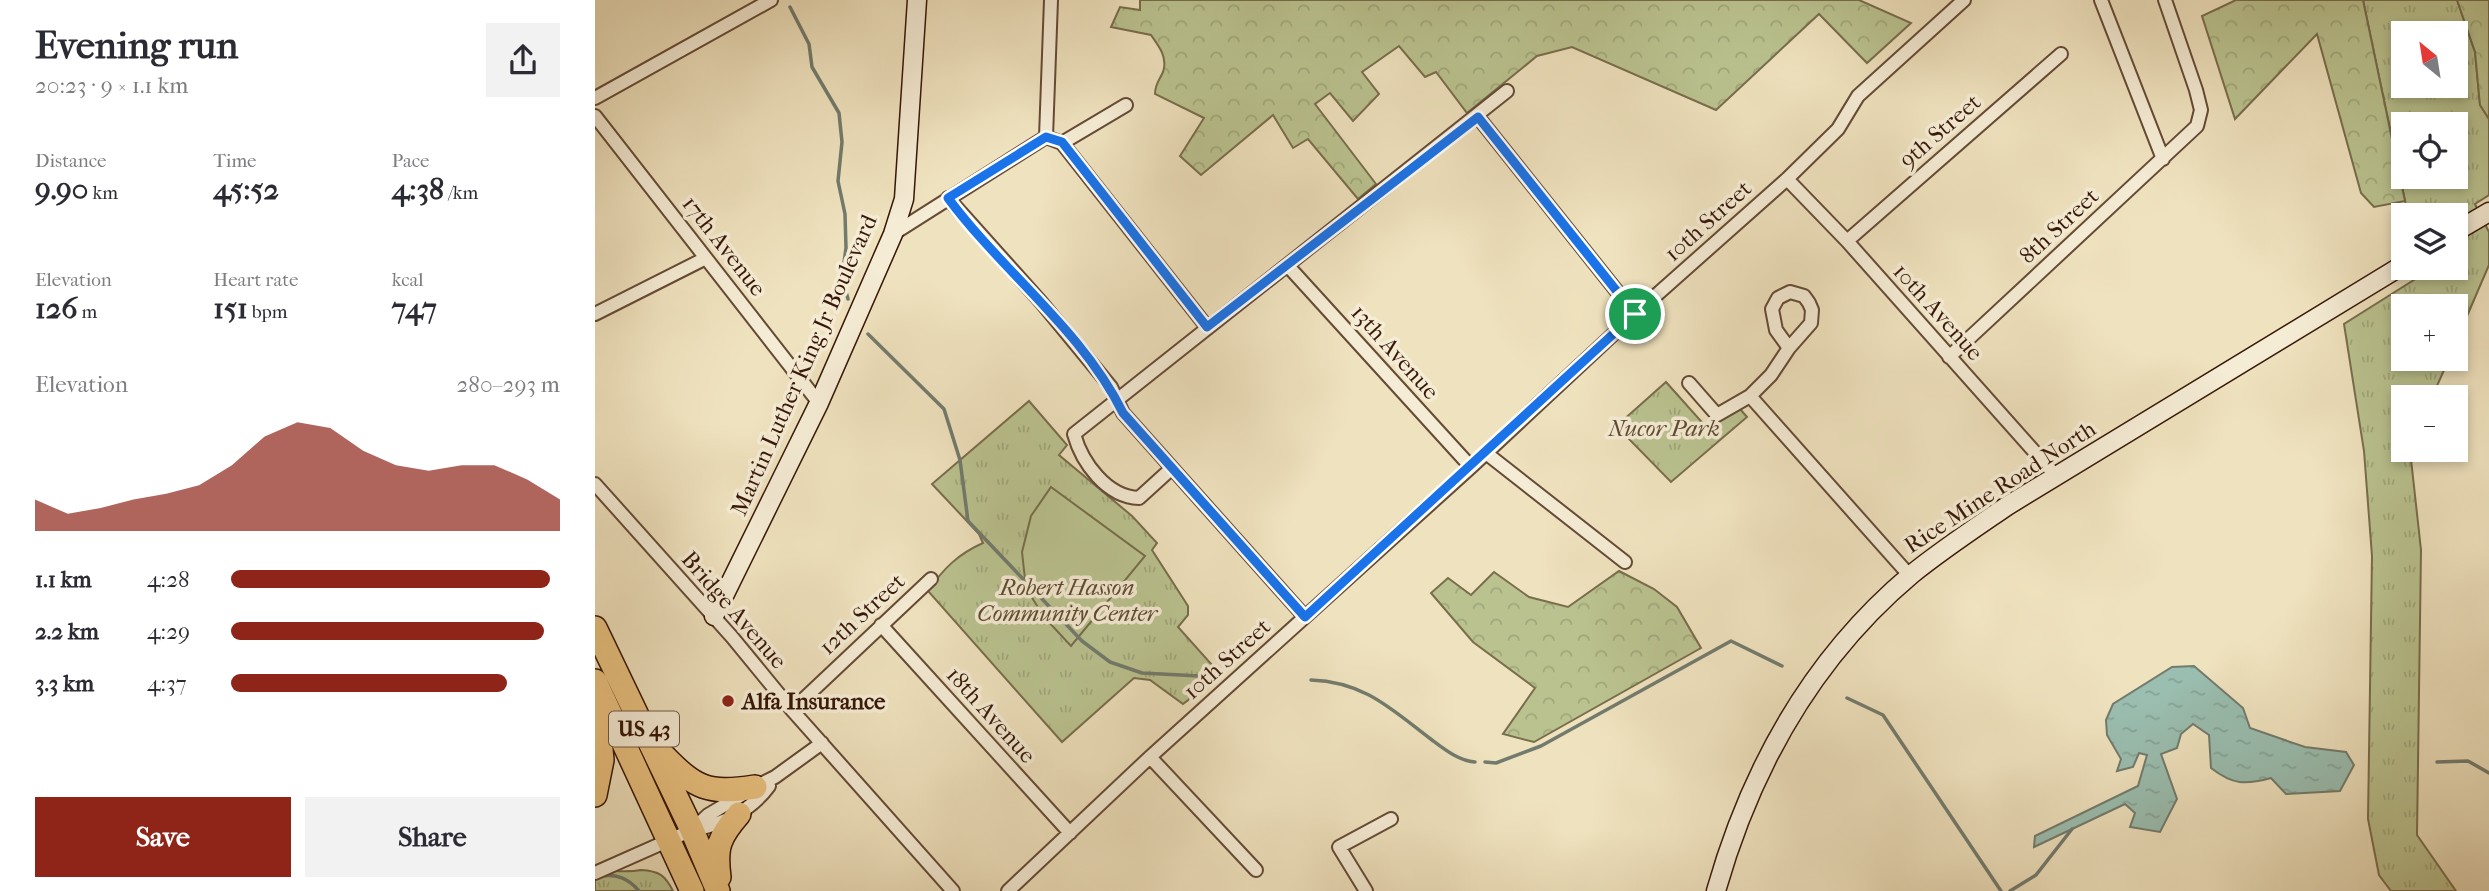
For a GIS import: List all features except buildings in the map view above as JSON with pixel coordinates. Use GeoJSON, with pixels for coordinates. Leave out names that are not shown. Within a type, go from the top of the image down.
{"type":"FeatureCollection","features":[{"type":"Feature","properties":{"kind":"highway","name":"US 43"},"geometry":{"type":"LineString","coordinates":[[595,628],[720,891]]}},
{"type":"Feature","properties":{"kind":"highway","name":"US 43"},"geometry":{"type":"LineString","coordinates":[[595,681],[692,891]]}},
{"type":"Feature","properties":{"kind":"highway"},"geometry":{"type":"LineString","coordinates":[[595,693],[602,760],[595,795]]}},
{"type":"Feature","properties":{"kind":"highway"},"geometry":{"type":"LineString","coordinates":[[651,743],[694,783],[727,791],[765,782]]}},
{"type":"Feature","properties":{"kind":"highway"},"geometry":{"type":"LineString","coordinates":[[720,891],[717,849],[726,829],[739,814]]}},
{"type":"Feature","properties":{"kind":"main road","name":"Martin Luther King Jr Boulevard"},"geometry":{"type":"LineString","coordinates":[[714,616],[819,403],[893,234],[904,199],[917,0]]}},
{"type":"Feature","properties":{"kind":"main road"},"geometry":{"type":"LineString","coordinates":[[2468,224],[2489,212]]}},
{"type":"Feature","properties":{"kind":"main road","name":"Rice Mine Road North"},"geometry":{"type":"LineString","coordinates":[[1716,891],[1741,812],[1775,741],[1804,694],[1856,629],[1910,576],[1954,541],[2056,476],[2391,272]]}},
{"type":"Feature","properties":{"kind":"street"},"geometry":{"type":"LineString","coordinates":[[595,98],[771,0]]}},
{"type":"Feature","properties":{"kind":"street"},"geometry":{"type":"LineString","coordinates":[[1046,137],[1051,0]]}},
{"type":"Feature","properties":{"kind":"street","name":"10th Street"},"geometry":{"type":"LineString","coordinates":[[1008,891],[1150,757],[1471,467],[1635,314],[1787,179],[1838,129],[1858,96],[1964,0]]}},
{"type":"Feature","properties":{"kind":"street"},"geometry":{"type":"LineString","coordinates":[[2101,0],[2163,159]]}},
{"type":"Feature","properties":{"kind":"street","name":"8th Street"},"geometry":{"type":"LineString","coordinates":[[1949,357],[2197,127],[2201,110],[2196,90],[2165,0]]}},
{"type":"Feature","properties":{"kind":"street","name":"9th Street"},"geometry":{"type":"LineString","coordinates":[[1847,241],[2061,54]]}},
{"type":"Feature","properties":{"kind":"street"},"geometry":{"type":"LineString","coordinates":[[1172,468],[1139,498],[1125,498],[1112,490],[1083,460],[1074,434],[1478,117],[1507,91]]}},
{"type":"Feature","properties":{"kind":"street"},"geometry":{"type":"LineString","coordinates":[[1062,142],[1125,105]]}},
{"type":"Feature","properties":{"kind":"street","name":"17th Avenue"},"geometry":{"type":"LineString","coordinates":[[595,116],[819,403]]}},
{"type":"Feature","properties":{"kind":"street"},"geometry":{"type":"LineString","coordinates":[[1478,117],[1635,314]]}},
{"type":"Feature","properties":{"kind":"street"},"geometry":{"type":"LineString","coordinates":[[893,234],[1046,137],[1062,142],[1207,327]]}},
{"type":"Feature","properties":{"kind":"street","name":"10th Avenue"},"geometry":{"type":"LineString","coordinates":[[1787,179],[1847,241],[2056,476]]}},
{"type":"Feature","properties":{"kind":"street"},"geometry":{"type":"LineString","coordinates":[[948,198],[1041,302],[1111,387],[1123,413],[1305,617]]}},
{"type":"Feature","properties":{"kind":"street"},"geometry":{"type":"LineString","coordinates":[[595,314],[706,258]]}},
{"type":"Feature","properties":{"kind":"street","name":"13th Avenue"},"geometry":{"type":"LineString","coordinates":[[1288,266],[1471,467]]}},
{"type":"Feature","properties":{"kind":"street"},"geometry":{"type":"LineString","coordinates":[[1689,383],[1717,415],[1750,396],[1771,375],[1789,348]]}},
{"type":"Feature","properties":{"kind":"street"},"geometry":{"type":"LineString","coordinates":[[1750,396],[1910,576]]}},
{"type":"Feature","properties":{"kind":"street"},"geometry":{"type":"LineString","coordinates":[[1486,453],[1625,562]]}},
{"type":"Feature","properties":{"kind":"street","name":"Bridge Avenue"},"geometry":{"type":"LineString","coordinates":[[595,484],[714,616],[792,710],[953,891]]}},
{"type":"Feature","properties":{"kind":"street","name":"12th Street"},"geometry":{"type":"LineString","coordinates":[[792,710],[931,579]]}},
{"type":"Feature","properties":{"kind":"street","name":"18th Avenue"},"geometry":{"type":"LineString","coordinates":[[881,625],[1070,833]]}},
{"type":"Feature","properties":{"kind":"street"},"geometry":{"type":"LineString","coordinates":[[595,873],[692,830],[708,815],[765,782],[822,743]]}},
{"type":"Feature","properties":{"kind":"street"},"geometry":{"type":"LineString","coordinates":[[1150,757],[1256,870]]}},
{"type":"Feature","properties":{"kind":"street"},"geometry":{"type":"LineString","coordinates":[[692,830],[716,826],[739,814],[763,794],[765,782]]}},
{"type":"Feature","properties":{"kind":"street"},"geometry":{"type":"LineString","coordinates":[[1366,891],[1339,847],[1391,819]]}},
{"type":"Feature","properties":{"kind":"green space"},"geometry":{"type":"Polygon","coordinates":[[[1140,0],[1859,0],[1911,23],[1867,63],[1819,14],[1716,110],[1572,47],[1537,56],[1467,113],[1436,72],[1425,77],[1399,46],[1362,72],[1379,94],[1353,121],[1330,93],[1315,104],[1376,184],[1358,199],[1308,139],[1293,148],[1273,115],[1201,175],[1180,156],[1204,118],[1155,94],[1156,85],[1163,72],[1164,57],[1151,35],[1111,27],[1120,7],[1140,10],[1140,0]]]}},
{"type":"Feature","properties":{"kind":"green space"},"geometry":{"type":"Polygon","coordinates":[[[2236,0],[2363,0],[2391,134],[2391,189],[2402,189],[2405,201],[2374,207],[2361,193],[2317,34],[2235,119],[2202,16],[2236,0]]]}},
{"type":"Feature","properties":{"kind":"green space"},"geometry":{"type":"Polygon","coordinates":[[[2363,0],[2457,0],[2464,21],[2391,21],[2391,98],[2468,98],[2468,32],[2475,52],[2480,105],[2489,119],[2489,195],[2475,204],[2489,232],[2489,265],[2468,314],[2468,294],[2392,294],[2414,280],[2468,280],[2468,203],[2405,203],[2403,189],[2468,189],[2468,112],[2391,112],[2391,134],[2363,0]]]}},
{"type":"Feature","properties":{"kind":"green space"},"geometry":{"type":"Polygon","coordinates":[[[2457,0],[2489,0],[2489,119],[2480,105],[2475,52],[2468,32],[2468,21],[2464,21],[2457,0]]]}},
{"type":"Feature","properties":{"kind":"green space"},"geometry":{"type":"Polygon","coordinates":[[[2391,294],[2391,371],[2444,371],[2437,385],[2391,385],[2391,462],[2411,462],[2421,550],[2417,835],[2456,891],[2391,891],[2379,875],[2368,819],[2372,556],[2364,451],[2344,324],[2391,294]]]}},
{"type":"Feature","properties":{"kind":"green space","name":"Nucor Park"},"geometry":{"type":"Polygon","coordinates":[[[1666,382],[1707,428],[1736,408],[1747,417],[1671,482],[1626,436],[1621,422],[1666,382]]]}},
{"type":"Feature","properties":{"kind":"green space","name":"Robert Hasson Community Center"},"geometry":{"type":"Polygon","coordinates":[[[1029,401],[1067,445],[1059,455],[1132,516],[1157,543],[1152,550],[1188,606],[1188,615],[1178,627],[1221,675],[1183,704],[1150,680],[1134,678],[1062,742],[928,591],[952,563],[983,543],[979,534],[932,484],[1029,401]]]}},
{"type":"Feature","properties":{"kind":"green space"},"geometry":{"type":"Polygon","coordinates":[[[1051,487],[1145,556],[1071,646],[1044,617],[1026,588],[1022,552],[1031,516],[1051,487]]]}},
{"type":"Feature","properties":{"kind":"green space"},"geometry":{"type":"Polygon","coordinates":[[[1619,571],[1654,589],[1677,607],[1701,648],[1534,742],[1503,734],[1535,688],[1473,642],[1431,593],[1448,578],[1471,595],[1494,572],[1529,597],[1568,607],[1619,571]]]}},
{"type":"Feature","properties":{"kind":"green space"},"geometry":{"type":"Polygon","coordinates":[[[641,870],[661,875],[673,891],[595,891],[595,873],[641,870]]]}},
{"type":"Feature","properties":{"kind":"water"},"geometry":{"type":"Polygon","coordinates":[[[2194,666],[2243,708],[2250,728],[2305,747],[2346,752],[2354,765],[2340,791],[2286,794],[2271,778],[2239,782],[2226,778],[2211,768],[2209,735],[2193,724],[2181,734],[2177,748],[2161,754],[2177,799],[2160,832],[2130,827],[2135,813],[2125,804],[2034,847],[2035,836],[2138,786],[2147,755],[2139,753],[2133,767],[2117,771],[2121,759],[2107,735],[2106,720],[2113,704],[2172,667],[2194,666]]]}},
{"type":"Feature","properties":{"kind":"waterway"},"geometry":{"type":"LineString","coordinates":[[790,7],[809,44],[812,67],[839,113],[842,142],[838,181],[845,214],[846,248],[842,277],[848,299]]}},
{"type":"Feature","properties":{"kind":"waterway"},"geometry":{"type":"LineString","coordinates":[[868,334],[944,409],[960,460],[968,521],[1082,641],[1110,662],[1142,673],[1219,677]]}},
{"type":"Feature","properties":{"kind":"waterway"},"geometry":{"type":"LineString","coordinates":[[1485,762],[1496,763],[1541,746],[1731,641],[1782,666]]}},
{"type":"Feature","properties":{"kind":"waterway"},"geometry":{"type":"LineString","coordinates":[[1311,680],[1330,682],[1362,692],[1390,708],[1452,754],[1475,762]]}},
{"type":"Feature","properties":{"kind":"waterway"},"geometry":{"type":"LineString","coordinates":[[1847,698],[1883,715],[2001,891]]}},
{"type":"Feature","properties":{"kind":"waterway"},"geometry":{"type":"LineString","coordinates":[[2437,762],[2468,761],[2489,773]]}},
{"type":"Feature","properties":{"kind":"waterway"},"geometry":{"type":"LineString","coordinates":[[2010,891],[2036,875],[2072,829]]}},
{"type":"Feature","properties":{"kind":"waterway"},"geometry":{"type":"LineString","coordinates":[[601,876],[622,878],[639,891]]}},
{"type":"Feature","properties":{"kind":"place","name":"Alfa Insurance"},"geometry":{"type":"Point","coordinates":[728,701]}},
{"type":"Feature","properties":{"kind":"route"},"geometry":{"type":"LineString","coordinates":[[1478,117],[1635,314],[1305,617],[1123,413],[1111,387],[1041,302],[948,198],[1046,137],[1062,142],[1207,327],[1478,117]]}}]}
